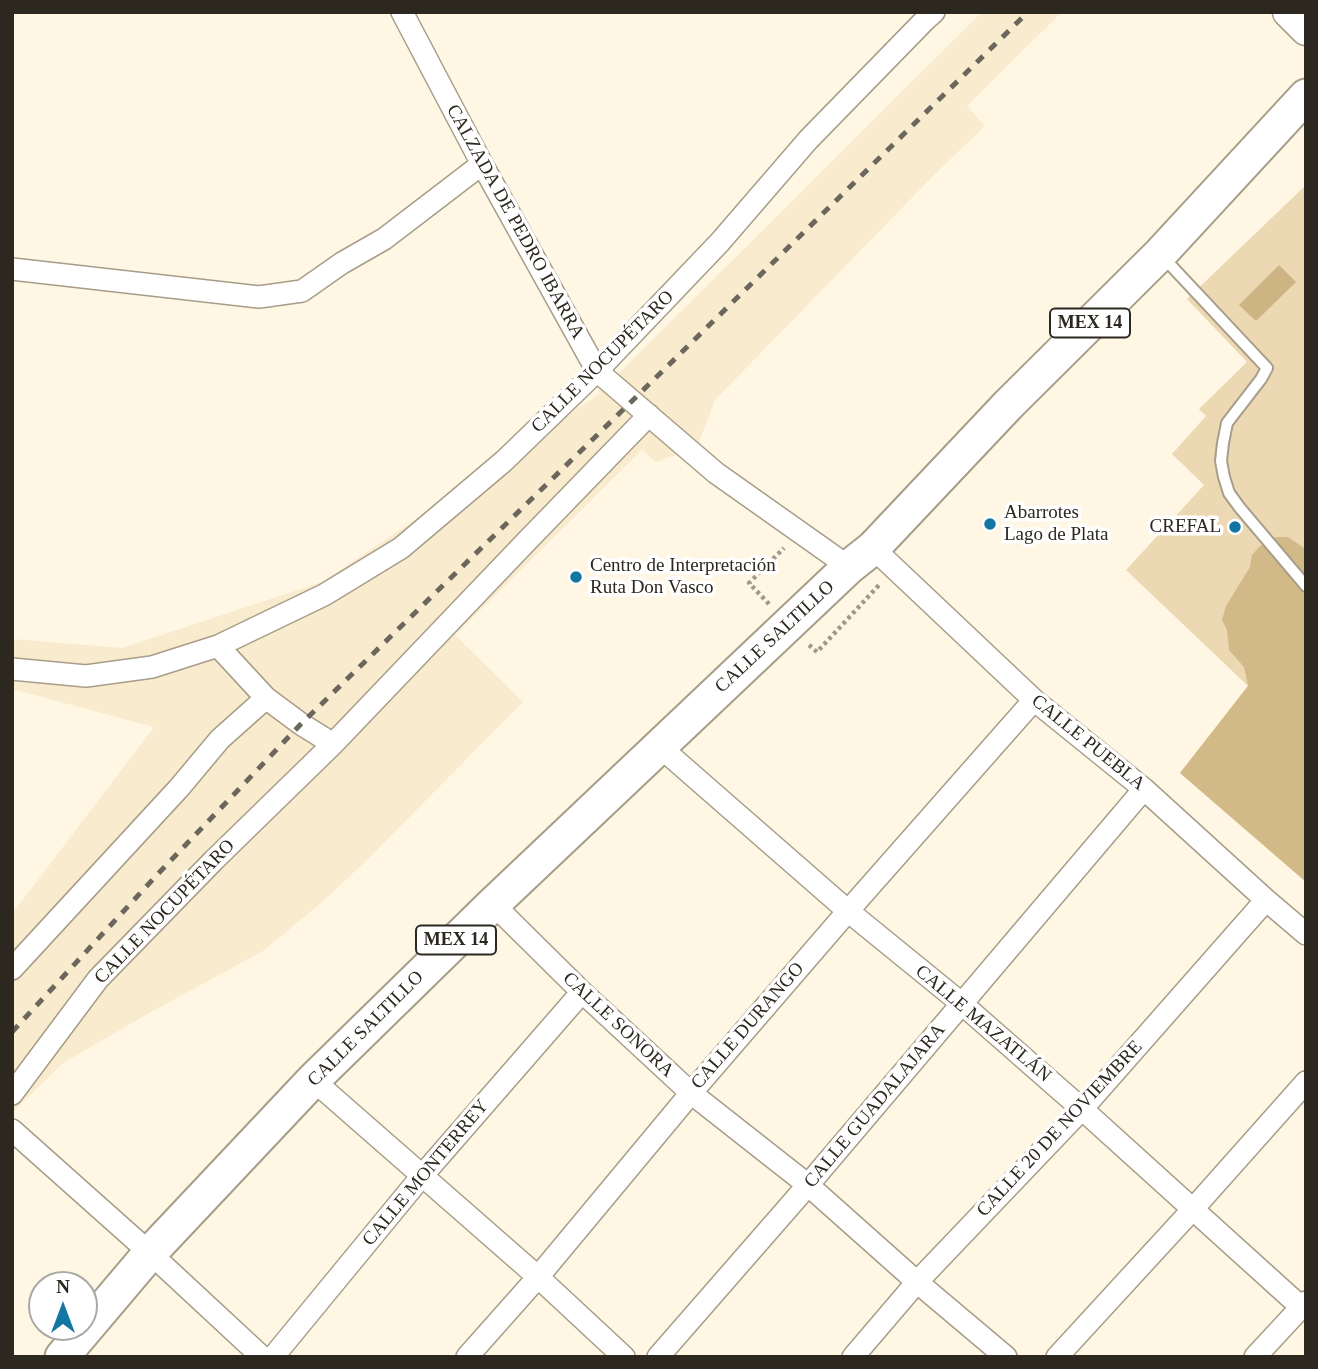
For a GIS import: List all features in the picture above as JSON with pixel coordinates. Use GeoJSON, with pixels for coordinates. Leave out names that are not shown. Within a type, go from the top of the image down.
{"type":"FeatureCollection","features":[{"type":"Feature","properties":{"kind":"main road"},"geometry":{"type":"LineString","coordinates":[[1288,12],[1306,30]]}},
{"type":"Feature","properties":{"kind":"main road","name":"MEX 14"},"geometry":{"type":"LineString","coordinates":[[872,562],[1008,405],[1160,254],[1306,96]]}},
{"type":"Feature","properties":{"kind":"main road","name":"CALLE SALTILLO"},"geometry":{"type":"LineString","coordinates":[[62,1357],[150,1253],[313,1080],[659,746],[872,562]]}},
{"type":"Feature","properties":{"kind":"street","name":"CALZADA DE PEDRO IBARRA"},"geometry":{"type":"LineString","coordinates":[[401,12],[597,371],[716,473],[872,562]]}},
{"type":"Feature","properties":{"kind":"street","name":"CALLE NOCUPÉTARO"},"geometry":{"type":"LineString","coordinates":[[12,669],[86,676],[152,667],[218,646],[324,595],[401,548],[504,461],[597,371],[720,242],[808,140],[934,12]]}},
{"type":"Feature","properties":{"kind":"street"},"geometry":{"type":"LineString","coordinates":[[12,269],[260,297],[302,291],[342,263],[384,239],[482,164]]}},
{"type":"Feature","properties":{"kind":"street","name":"CALLE NOCUPÉTARO"},"geometry":{"type":"LineString","coordinates":[[12,1094],[98,979],[214,860],[333,744],[649,415]]}},
{"type":"Feature","properties":{"kind":"street","name":"CALLE PUEBLA"},"geometry":{"type":"LineString","coordinates":[[872,562],[1034,700],[1144,789],[1306,934]]}},
{"type":"Feature","properties":{"kind":"street"},"geometry":{"type":"LineString","coordinates":[[218,646],[266,698],[333,744]]}},
{"type":"Feature","properties":{"kind":"street"},"geometry":{"type":"LineString","coordinates":[[12,969],[179,788],[220,739],[266,698]]}},
{"type":"Feature","properties":{"kind":"street","name":"CALLE DURANGO"},"geometry":{"type":"LineString","coordinates":[[467,1357],[848,911],[1034,700]]}},
{"type":"Feature","properties":{"kind":"street","name":"CALLE MAZATLÁN"},"geometry":{"type":"LineString","coordinates":[[659,746],[848,911],[961,1003],[1303,1305]]}},
{"type":"Feature","properties":{"kind":"street","name":"CALLE GUADALAJARA"},"geometry":{"type":"LineString","coordinates":[[658,1357],[808,1185],[1144,789]]}},
{"type":"Feature","properties":{"kind":"street","name":"CALLE 20 DE NOVIEMBRE"},"geometry":{"type":"LineString","coordinates":[[853,1357],[917,1282],[1082,1109],[1266,900]]}},
{"type":"Feature","properties":{"kind":"street","name":"CALLE SONORA"},"geometry":{"type":"LineString","coordinates":[[493,904],[582,992],[691,1093],[808,1185],[1006,1357]]}},
{"type":"Feature","properties":{"kind":"street","name":"CALLE MONTERREY"},"geometry":{"type":"LineString","coordinates":[[273,1357],[421,1177],[582,992]]}},
{"type":"Feature","properties":{"kind":"street"},"geometry":{"type":"LineString","coordinates":[[313,1080],[538,1277],[624,1357]]}},
{"type":"Feature","properties":{"kind":"street"},"geometry":{"type":"LineString","coordinates":[[1057,1357],[1194,1209],[1306,1082]]}},
{"type":"Feature","properties":{"kind":"street"},"geometry":{"type":"LineString","coordinates":[[12,1130],[262,1357]]}},
{"type":"Feature","properties":{"kind":"street"},"geometry":{"type":"LineString","coordinates":[[1255,1357],[1303,1305]]}},
{"type":"Feature","properties":{"kind":"lane"},"geometry":{"type":"LineString","coordinates":[[1160,254],[1266,368],[1261,379],[1227,423],[1221,461],[1229,494],[1306,586]]}},
{"type":"Feature","properties":{"kind":"path"},"geometry":{"type":"LineString","coordinates":[[749,583],[788,544]]}},
{"type":"Feature","properties":{"kind":"path"},"geometry":{"type":"LineString","coordinates":[[817,652],[872,562]]}},
{"type":"Feature","properties":{"kind":"shaded area"},"geometry":{"type":"Polygon","coordinates":[[[982,12],[1062,12],[967,106],[985,126],[715,400],[697,447],[656,462],[642,450],[455,635],[523,702],[366,861],[320,904],[263,951],[63,1063],[12,1113],[12,914],[154,727],[12,689],[12,639],[122,648],[322,582],[596,396],[982,12]]]}},
{"type":"Feature","properties":{"kind":"shaded area","name":"CREFAL"},"geometry":{"type":"Polygon","coordinates":[[[1306,185],[1306,882],[1180,773],[1248,686],[1126,570],[1204,485],[1172,454],[1206,416],[1199,409],[1247,362],[1187,299],[1306,185]]]}},
{"type":"Feature","properties":{"kind":"shaded area"},"geometry":{"type":"Polygon","coordinates":[[[1279,265],[1296,282],[1256,321],[1239,305],[1279,265]]]}},
{"type":"Feature","properties":{"kind":"shaded area"},"geometry":{"type":"Polygon","coordinates":[[[1277,537],[1288,537],[1304,548],[1306,555],[1306,882],[1180,773],[1248,686],[1244,667],[1229,650],[1227,630],[1222,620],[1226,606],[1250,567],[1252,555],[1260,546],[1277,537]]]}},
{"type":"Feature","properties":{"kind":"railway"},"geometry":{"type":"LineString","coordinates":[[12,1032],[301,724],[1028,12]]}},
{"type":"Feature","properties":{"kind":"place","name":"Abarrotes Lago de Plata"},"geometry":{"type":"Point","coordinates":[990,524]}},
{"type":"Feature","properties":{"kind":"place","name":"CREFAL"},"geometry":{"type":"Point","coordinates":[1235,527]}},
{"type":"Feature","properties":{"kind":"place","name":"Centro de Interpretación Ruta Don Vasco"},"geometry":{"type":"Point","coordinates":[576,577]}}]}
